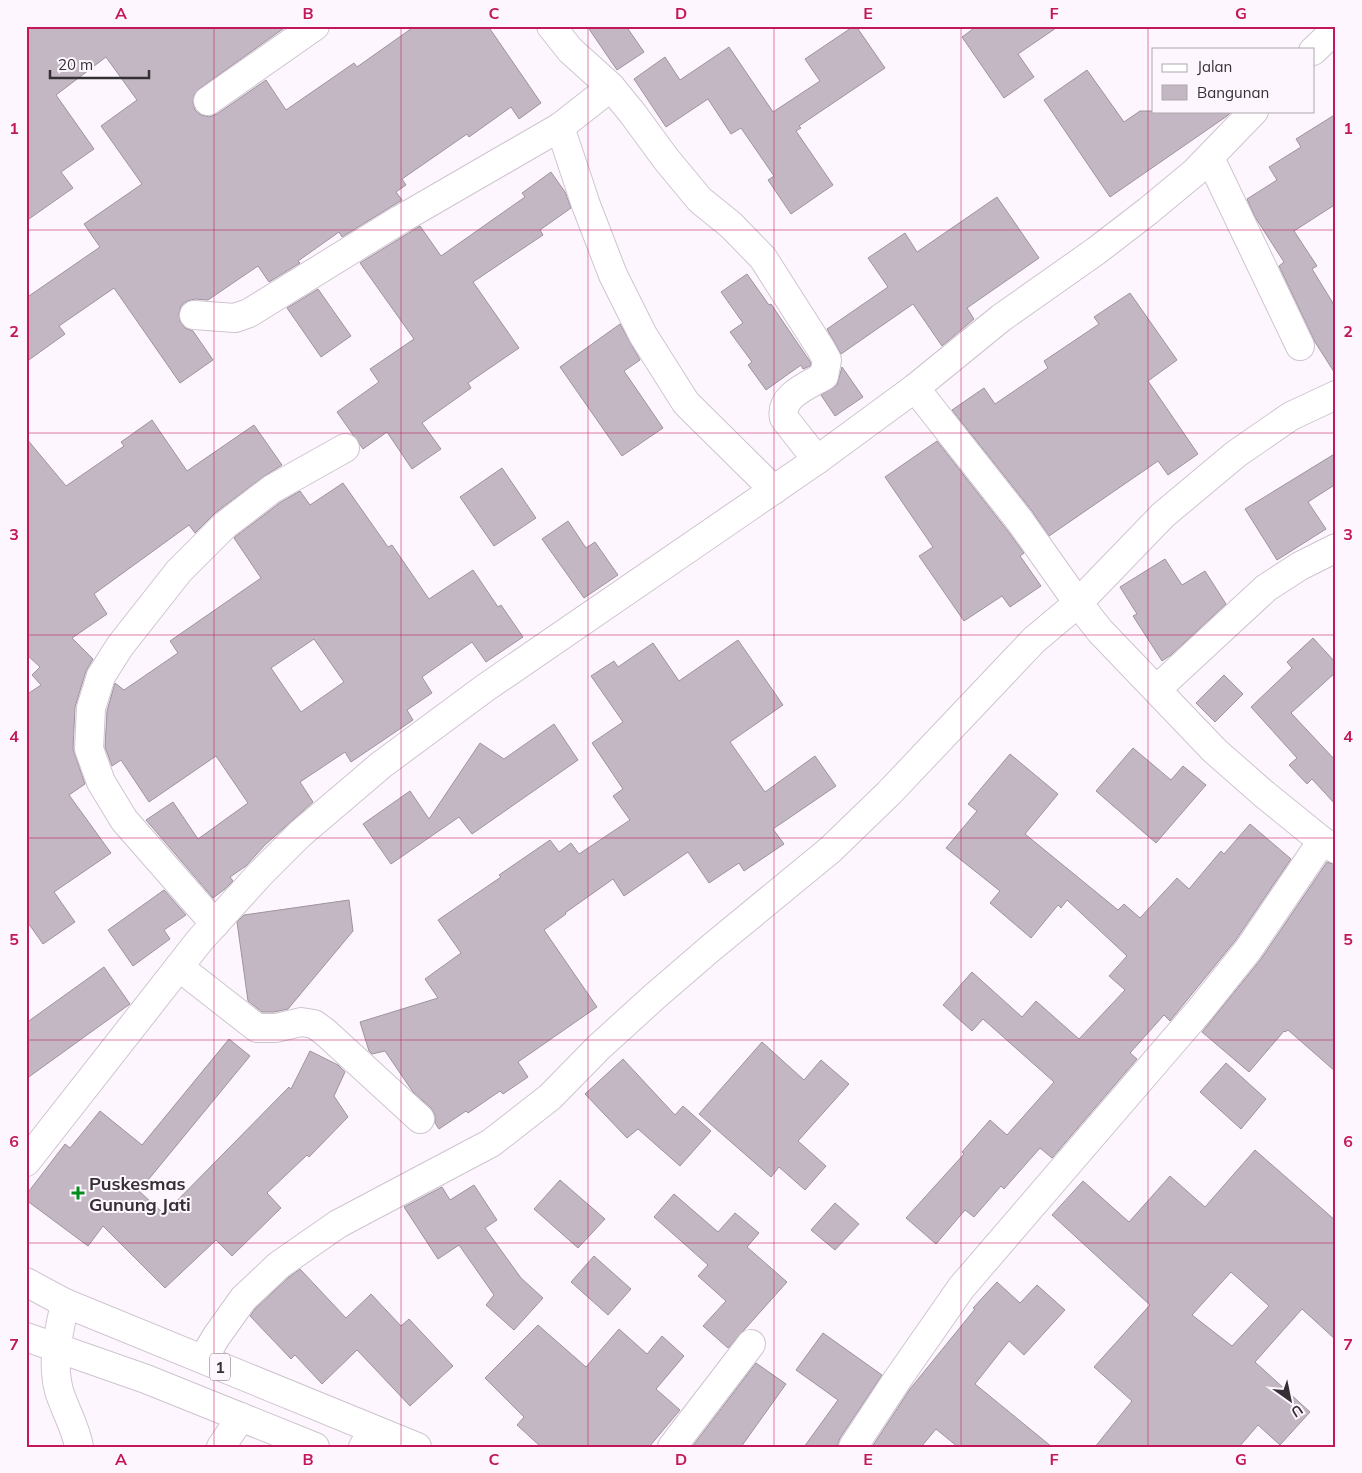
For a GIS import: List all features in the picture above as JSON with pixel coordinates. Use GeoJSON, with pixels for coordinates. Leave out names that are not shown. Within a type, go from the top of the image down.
{"type":"FeatureCollection","features":[{"type":"Feature","properties":{"kind":"main road"},"geometry":{"type":"LineString","coordinates":[[208,101],[315,26]]}},
{"type":"Feature","properties":{"kind":"main road"},"geometry":{"type":"LineString","coordinates":[[551,26],[570,50],[611,87],[700,200],[731,225],[763,258],[821,349],[827,360],[824,376],[790,397],[782,412],[784,418],[817,460]]}},
{"type":"Feature","properties":{"kind":"main road"},"geometry":{"type":"LineString","coordinates":[[1314,50],[1336,29]]}},
{"type":"Feature","properties":{"kind":"main road"},"geometry":{"type":"LineString","coordinates":[[194,315],[235,318],[249,313],[401,219],[560,127],[611,87]]}},
{"type":"Feature","properties":{"kind":"main road"},"geometry":{"type":"LineString","coordinates":[[26,1162],[179,966],[260,874],[300,834],[381,765],[485,688],[817,460],[915,388],[1001,318],[1096,251],[1148,211],[1210,158],[1253,112]]}},
{"type":"Feature","properties":{"kind":"main road"},"geometry":{"type":"LineString","coordinates":[[560,127],[612,275],[643,335],[686,403],[774,490]]}},
{"type":"Feature","properties":{"kind":"main road"},"geometry":{"type":"LineString","coordinates":[[1210,158],[1300,346]]}},
{"type":"Feature","properties":{"kind":"main road"},"geometry":{"type":"LineString","coordinates":[[853,1447],[961,1288],[1116,1110],[1212,995],[1329,845],[1264,794],[1215,751],[1100,631],[1020,521],[915,388]]}},
{"type":"Feature","properties":{"kind":"main road"},"geometry":{"type":"LineString","coordinates":[[203,1360],[216,1337],[244,1299],[279,1265],[338,1224],[491,1143],[550,1097],[598,1048],[654,997],[830,850],[889,793],[1034,640],[1071,592],[1236,454],[1291,416],[1336,395]]}},
{"type":"Feature","properties":{"kind":"main road"},"geometry":{"type":"LineString","coordinates":[[215,924],[124,820],[112,802],[101,782],[89,749],[91,708],[101,676],[120,646],[178,571],[225,525],[272,490],[345,448]]}},
{"type":"Feature","properties":{"kind":"main road"},"geometry":{"type":"LineString","coordinates":[[1157,689],[1266,588],[1300,566],[1336,548]]}},
{"type":"Feature","properties":{"kind":"main road"},"geometry":{"type":"LineString","coordinates":[[179,966],[256,1028],[276,1028],[301,1022],[314,1024],[326,1032],[420,1119]]}},
{"type":"Feature","properties":{"kind":"main road","name":"1"},"geometry":{"type":"LineString","coordinates":[[26,1282],[65,1303],[203,1360],[368,1438],[417,1447]]}},
{"type":"Feature","properties":{"kind":"main road"},"geometry":{"type":"LineString","coordinates":[[65,1303],[56,1348],[56,1375],[79,1447]]}},
{"type":"Feature","properties":{"kind":"main road","name":"1"},"geometry":{"type":"LineString","coordinates":[[26,1337],[146,1379],[315,1447]]}},
{"type":"Feature","properties":{"kind":"main road"},"geometry":{"type":"LineString","coordinates":[[672,1447],[751,1344]]}},
{"type":"Feature","properties":{"kind":"main road"},"geometry":{"type":"LineString","coordinates":[[221,1447],[240,1417]]}},
{"type":"Feature","properties":{"kind":"building"},"geometry":{"type":"Polygon","coordinates":[[[26,26],[287,26],[199,89],[194,95],[193,103],[195,110],[201,115],[209,117],[217,114],[266,80],[286,110],[354,63],[357,67],[415,26],[488,26],[541,103],[519,119],[511,107],[469,137],[467,134],[402,179],[406,185],[396,192],[402,200],[342,237],[339,232],[298,261],[300,263],[269,282],[258,266],[208,300],[195,299],[187,301],[181,306],[179,313],[180,321],[185,328],[193,331],[213,360],[180,383],[114,288],[59,326],[65,334],[26,362],[26,298],[100,247],[84,224],[142,184],[101,126],[137,100],[106,57],[56,95],[94,149],[61,172],[73,188],[26,221],[26,26]]]}},
{"type":"Feature","properties":{"kind":"building"},"geometry":{"type":"Polygon","coordinates":[[[587,26],[626,26],[644,52],[617,70],[587,26]]]}},
{"type":"Feature","properties":{"kind":"building"},"geometry":{"type":"Polygon","coordinates":[[[856,26],[885,68],[799,126],[801,128],[796,131],[833,185],[791,214],[768,180],[774,176],[741,128],[731,134],[708,99],[666,127],[634,79],[665,57],[680,80],[729,47],[773,112],[820,81],[805,59],[856,26]]]}},
{"type":"Feature","properties":{"kind":"building"},"geometry":{"type":"Polygon","coordinates":[[[977,26],[1059,26],[1018,54],[1034,77],[1004,98],[962,37],[977,26]]]}},
{"type":"Feature","properties":{"kind":"building"},"geometry":{"type":"Polygon","coordinates":[[[1087,70],[1124,122],[1140,111],[1231,112],[1110,197],[1044,100],[1087,70]]]}},
{"type":"Feature","properties":{"kind":"building"},"geometry":{"type":"Polygon","coordinates":[[[1336,114],[1336,204],[1294,231],[1317,266],[1312,269],[1336,308],[1336,375],[1315,342],[1279,266],[1284,262],[1255,217],[1247,199],[1277,180],[1269,167],[1301,147],[1296,139],[1336,114]]]}},
{"type":"Feature","properties":{"kind":"building"},"geometry":{"type":"Polygon","coordinates":[[[551,172],[565,192],[571,208],[540,230],[543,235],[473,282],[519,348],[468,383],[471,388],[422,423],[441,449],[412,469],[387,432],[363,449],[337,412],[379,382],[370,369],[414,339],[360,263],[420,226],[441,256],[525,197],[522,193],[551,172]]]}},
{"type":"Feature","properties":{"kind":"building"},"geometry":{"type":"Polygon","coordinates":[[[997,197],[1039,258],[967,308],[974,319],[942,346],[913,304],[841,354],[827,329],[888,287],[868,258],[905,233],[917,252],[997,197]]]}},
{"type":"Feature","properties":{"kind":"building"},"geometry":{"type":"Polygon","coordinates":[[[747,274],[769,305],[771,304],[811,363],[810,366],[803,369],[801,365],[766,390],[748,365],[752,362],[730,332],[743,323],[721,292],[747,274]]]}},
{"type":"Feature","properties":{"kind":"building"},"geometry":{"type":"Polygon","coordinates":[[[318,289],[351,336],[321,357],[287,308],[318,289]]]}},
{"type":"Feature","properties":{"kind":"building"},"geometry":{"type":"Polygon","coordinates":[[[1130,293],[1177,360],[1148,381],[1198,454],[1168,475],[1158,461],[1049,536],[1032,511],[952,410],[984,388],[995,404],[1048,368],[1044,361],[1099,324],[1094,317],[1130,293]]]}},
{"type":"Feature","properties":{"kind":"building"},"geometry":{"type":"Polygon","coordinates":[[[620,324],[640,360],[624,371],[663,428],[622,456],[560,367],[620,324]]]}},
{"type":"Feature","properties":{"kind":"building"},"geometry":{"type":"Polygon","coordinates":[[[842,367],[863,397],[835,416],[821,395],[837,385],[842,367]]]}},
{"type":"Feature","properties":{"kind":"building"},"geometry":{"type":"Polygon","coordinates":[[[152,420],[187,471],[254,425],[282,465],[215,513],[195,533],[189,525],[94,594],[107,614],[72,638],[93,659],[86,671],[75,707],[73,749],[85,784],[69,795],[111,853],[54,892],[75,922],[43,944],[26,920],[26,695],[41,685],[32,675],[40,667],[26,654],[26,438],[66,486],[124,446],[121,442],[152,420]]]}},
{"type":"Feature","properties":{"kind":"building"},"geometry":{"type":"Polygon","coordinates":[[[937,441],[1024,553],[1020,556],[1041,586],[1010,607],[1002,596],[964,621],[919,556],[933,547],[885,477],[937,441]]]}},
{"type":"Feature","properties":{"kind":"building"},"geometry":{"type":"Polygon","coordinates":[[[1336,453],[1336,484],[1308,502],[1326,529],[1277,560],[1245,509],[1336,453]]]}},
{"type":"Feature","properties":{"kind":"building"},"geometry":{"type":"Polygon","coordinates":[[[502,468],[536,518],[494,546],[460,497],[502,468]]]}},
{"type":"Feature","properties":{"kind":"building"},"geometry":{"type":"Polygon","coordinates":[[[343,483],[388,547],[392,545],[429,599],[473,570],[498,607],[501,605],[523,637],[486,662],[472,642],[422,677],[432,693],[407,710],[413,720],[351,762],[345,752],[300,782],[313,802],[265,845],[246,866],[230,877],[233,881],[213,898],[146,820],[173,802],[198,839],[248,803],[216,756],[149,802],[121,760],[112,766],[105,747],[107,711],[115,683],[124,690],[178,653],[170,641],[261,578],[234,538],[281,502],[300,491],[310,505],[343,483]],[[314,639],[271,668],[301,712],[344,682],[314,639]]]}},
{"type":"Feature","properties":{"kind":"building"},"geometry":{"type":"Polygon","coordinates":[[[568,521],[586,548],[595,542],[618,575],[584,598],[542,539],[568,521]]]}},
{"type":"Feature","properties":{"kind":"building"},"geometry":{"type":"Polygon","coordinates":[[[1165,559],[1182,585],[1205,571],[1226,604],[1171,655],[1162,661],[1133,616],[1137,614],[1120,587],[1165,559]]]}},
{"type":"Feature","properties":{"kind":"building"},"geometry":{"type":"Polygon","coordinates":[[[1313,638],[1336,663],[1336,672],[1291,713],[1336,761],[1336,805],[1312,779],[1307,784],[1289,765],[1297,758],[1251,707],[1292,668],[1287,662],[1313,638]]]}},
{"type":"Feature","properties":{"kind":"building"},"geometry":{"type":"Polygon","coordinates":[[[738,640],[783,705],[730,742],[765,792],[815,756],[836,786],[773,829],[784,844],[744,871],[739,863],[709,883],[688,852],[624,896],[613,879],[544,930],[597,1007],[518,1062],[528,1077],[503,1094],[500,1091],[468,1113],[466,1111],[439,1129],[435,1123],[435,1115],[431,1108],[413,1092],[385,1051],[372,1054],[369,1051],[360,1022],[438,998],[425,979],[461,953],[438,920],[501,877],[499,875],[550,840],[559,852],[571,843],[579,854],[630,820],[613,796],[623,789],[592,743],[623,722],[591,676],[614,661],[618,667],[653,643],[679,681],[738,640]]]}},
{"type":"Feature","properties":{"kind":"building"},"geometry":{"type":"Polygon","coordinates":[[[1224,675],[1243,694],[1215,722],[1196,703],[1224,675]]]}},
{"type":"Feature","properties":{"kind":"building"},"geometry":{"type":"Polygon","coordinates":[[[554,724],[578,760],[472,834],[459,817],[391,864],[363,824],[410,791],[429,819],[480,743],[504,759],[554,724]]]}},
{"type":"Feature","properties":{"kind":"building"},"geometry":{"type":"Polygon","coordinates":[[[1133,748],[1171,780],[1183,766],[1206,785],[1156,843],[1096,791],[1133,748]]]}},
{"type":"Feature","properties":{"kind":"building"},"geometry":{"type":"Polygon","coordinates":[[[1010,754],[1058,794],[1025,834],[1118,910],[1124,904],[1140,918],[1177,878],[1189,889],[1221,851],[1224,854],[1250,824],[1291,859],[1235,941],[1170,1021],[1164,1015],[1130,1053],[1137,1059],[1052,1158],[1040,1148],[1004,1189],[1001,1186],[974,1217],[965,1210],[936,1244],[906,1218],[964,1154],[962,1152],[990,1120],[1007,1135],[1054,1082],[983,1019],[972,1031],[943,1005],[972,972],[1022,1017],[1036,1001],[1079,1039],[1125,990],[1109,976],[1127,956],[1067,900],[1061,908],[1058,905],[1031,938],[990,903],[1000,891],[946,848],[977,811],[968,804],[1010,754]]]}},
{"type":"Feature","properties":{"kind":"building"},"geometry":{"type":"Polygon","coordinates":[[[1327,862],[1336,865],[1336,1072],[1288,1030],[1284,1031],[1249,1072],[1202,1032],[1261,959],[1327,862]]]}},
{"type":"Feature","properties":{"kind":"building"},"geometry":{"type":"Polygon","coordinates":[[[164,890],[186,915],[164,930],[170,939],[133,966],[108,930],[164,890]]]}},
{"type":"Feature","properties":{"kind":"building"},"geometry":{"type":"Polygon","coordinates":[[[349,900],[353,931],[288,1009],[262,1012],[248,1001],[237,922],[244,915],[349,900]]]}},
{"type":"Feature","properties":{"kind":"building"},"geometry":{"type":"Polygon","coordinates":[[[104,967],[130,1004],[26,1079],[26,1023],[104,967]]]}},
{"type":"Feature","properties":{"kind":"building"},"geometry":{"type":"Polygon","coordinates":[[[229,1039],[250,1056],[139,1191],[164,1214],[289,1087],[291,1089],[310,1051],[338,1065],[345,1072],[334,1096],[348,1117],[309,1157],[307,1155],[267,1193],[281,1208],[232,1256],[216,1240],[165,1288],[103,1226],[88,1246],[26,1200],[26,1195],[65,1144],[70,1148],[100,1111],[142,1145],[229,1039]]]}},
{"type":"Feature","properties":{"kind":"building"},"geometry":{"type":"Polygon","coordinates":[[[762,1042],[804,1080],[821,1060],[849,1084],[798,1141],[826,1166],[805,1190],[779,1167],[771,1177],[699,1114],[762,1042]]]}},
{"type":"Feature","properties":{"kind":"building"},"geometry":{"type":"Polygon","coordinates":[[[623,1059],[675,1115],[683,1106],[711,1131],[680,1166],[638,1129],[627,1138],[585,1094],[623,1059]]]}},
{"type":"Feature","properties":{"kind":"building"},"geometry":{"type":"Polygon","coordinates":[[[1226,1063],[1266,1099],[1241,1129],[1200,1092],[1226,1063]]]}},
{"type":"Feature","properties":{"kind":"building"},"geometry":{"type":"Polygon","coordinates":[[[1255,1150],[1336,1221],[1336,1340],[1302,1309],[1255,1362],[1310,1412],[1280,1445],[1258,1425],[1239,1447],[1095,1447],[1132,1401],[1094,1367],[1150,1305],[1052,1215],[1083,1181],[1129,1222],[1170,1176],[1205,1207],[1255,1150]],[[1231,1272],[1192,1315],[1232,1346],[1269,1306],[1231,1272]]]}},
{"type":"Feature","properties":{"kind":"building"},"geometry":{"type":"Polygon","coordinates":[[[560,1180],[605,1219],[578,1248],[534,1209],[560,1180]]]}},
{"type":"Feature","properties":{"kind":"building"},"geometry":{"type":"Polygon","coordinates":[[[474,1185],[497,1220],[485,1228],[521,1278],[543,1298],[514,1330],[486,1305],[494,1295],[459,1245],[438,1259],[404,1207],[442,1187],[450,1200],[474,1185]]]}},
{"type":"Feature","properties":{"kind":"building"},"geometry":{"type":"Polygon","coordinates":[[[674,1194],[718,1232],[735,1213],[759,1233],[747,1247],[787,1282],[728,1348],[703,1326],[726,1301],[698,1276],[708,1265],[654,1217],[674,1194]]]}},
{"type":"Feature","properties":{"kind":"building"},"geometry":{"type":"Polygon","coordinates":[[[835,1203],[859,1224],[835,1250],[811,1230],[835,1203]]]}},
{"type":"Feature","properties":{"kind":"building"},"geometry":{"type":"Polygon","coordinates":[[[594,1256],[631,1289],[608,1315],[571,1282],[594,1256]]]}},
{"type":"Feature","properties":{"kind":"building"},"geometry":{"type":"Polygon","coordinates":[[[300,1269],[346,1318],[371,1294],[401,1326],[409,1319],[453,1366],[410,1406],[357,1350],[322,1384],[295,1355],[291,1359],[250,1316],[289,1277],[300,1269]]]}},
{"type":"Feature","properties":{"kind":"building"},"geometry":{"type":"Polygon","coordinates":[[[997,1282],[1020,1303],[1037,1285],[1065,1310],[1024,1355],[1009,1341],[975,1384],[1052,1447],[958,1447],[936,1429],[921,1447],[872,1447],[910,1389],[975,1309],[973,1308],[997,1282]]]}},
{"type":"Feature","properties":{"kind":"building"},"geometry":{"type":"Polygon","coordinates":[[[538,1325],[586,1367],[619,1329],[647,1354],[662,1336],[684,1356],[656,1389],[680,1410],[649,1447],[541,1447],[517,1425],[524,1417],[485,1378],[538,1325]]]}},
{"type":"Feature","properties":{"kind":"building"},"geometry":{"type":"Polygon","coordinates":[[[823,1333],[882,1375],[840,1438],[837,1447],[804,1447],[838,1400],[796,1370],[823,1333]]]}},
{"type":"Feature","properties":{"kind":"building"},"geometry":{"type":"Polygon","coordinates":[[[756,1363],[786,1384],[741,1447],[692,1447],[756,1363]]]}},
{"type":"Feature","properties":{"kind":"place","name":"Puskesmas Gunung Jati"},"geometry":{"type":"Point","coordinates":[78,1193]}}]}
